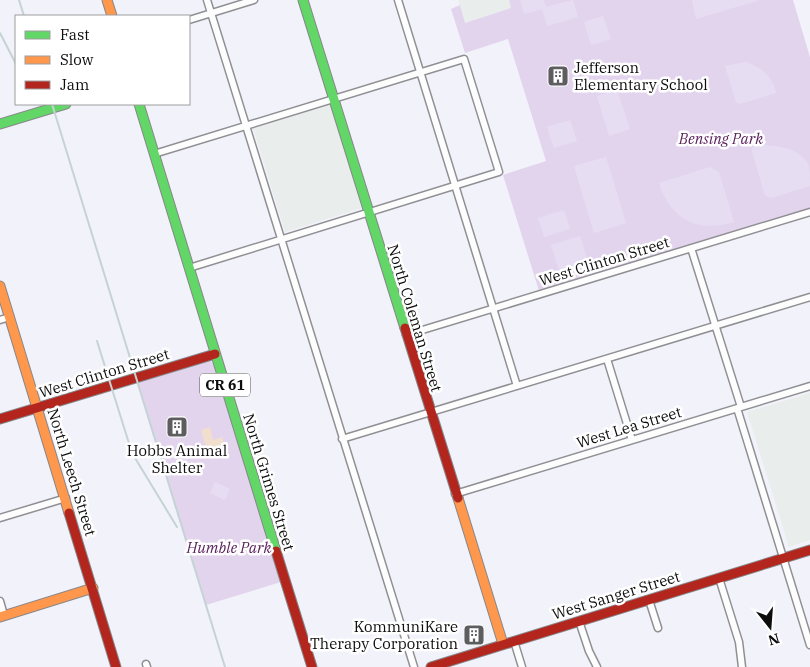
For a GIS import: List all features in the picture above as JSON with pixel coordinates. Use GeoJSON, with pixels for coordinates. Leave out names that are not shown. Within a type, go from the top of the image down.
{"type":"FeatureCollection","features":[{"type":"Feature","properties":{"kind":"street"},"geometry":{"type":"LineString","coordinates":[[107,0],[112,15]]}},
{"type":"Feature","properties":{"kind":"street"},"geometry":{"type":"LineString","coordinates":[[207,0],[414,667]]}},
{"type":"Feature","properties":{"kind":"street"},"geometry":{"type":"LineString","coordinates":[[190,20],[254,0]]}},
{"type":"Feature","properties":{"kind":"street","name":"North Coleman Street"},"geometry":{"type":"LineString","coordinates":[[303,0],[503,644]]}},
{"type":"Feature","properties":{"kind":"street"},"geometry":{"type":"LineString","coordinates":[[398,0],[517,386]]}},
{"type":"Feature","properties":{"kind":"street"},"geometry":{"type":"LineString","coordinates":[[154,154],[464,59],[499,172],[189,268]]}},
{"type":"Feature","properties":{"kind":"street"},"geometry":{"type":"LineString","coordinates":[[0,124],[63,105]]}},
{"type":"Feature","properties":{"kind":"street","name":"North Grimes Street"},"geometry":{"type":"LineString","coordinates":[[139,105],[312,667]]}},
{"type":"Feature","properties":{"kind":"street","name":"West Clinton Street"},"geometry":{"type":"LineString","coordinates":[[406,335],[810,212]]}},
{"type":"Feature","properties":{"kind":"street"},"geometry":{"type":"LineString","coordinates":[[691,248],[716,326],[810,645]]}},
{"type":"Feature","properties":{"kind":"street","name":"North Leech Street"},"geometry":{"type":"LineString","coordinates":[[0,286],[116,667]]}},
{"type":"Feature","properties":{"kind":"street"},"geometry":{"type":"LineString","coordinates":[[342,439],[810,297]]}},
{"type":"Feature","properties":{"kind":"street"},"geometry":{"type":"LineString","coordinates":[[0,320],[10,318]]}},
{"type":"Feature","properties":{"kind":"street","name":"West Clinton Street"},"geometry":{"type":"LineString","coordinates":[[0,419],[215,354]]}},
{"type":"Feature","properties":{"kind":"street"},"geometry":{"type":"LineString","coordinates":[[608,359],[632,440]]}},
{"type":"Feature","properties":{"kind":"street","name":"West Lea Street"},"geometry":{"type":"LineString","coordinates":[[455,494],[810,386]]}},
{"type":"Feature","properties":{"kind":"street"},"geometry":{"type":"LineString","coordinates":[[0,518],[66,498]]}},
{"type":"Feature","properties":{"kind":"street","name":"West Sanger Street"},"geometry":{"type":"LineString","coordinates":[[431,667],[810,550]]}},
{"type":"Feature","properties":{"kind":"street"},"geometry":{"type":"LineString","coordinates":[[719,578],[739,642],[742,667]]}},
{"type":"Feature","properties":{"kind":"street"},"geometry":{"type":"LineString","coordinates":[[0,600],[2,616],[93,588]]}},
{"type":"Feature","properties":{"kind":"street"},"geometry":{"type":"LineString","coordinates":[[649,600],[658,628]]}},
{"type":"Feature","properties":{"kind":"street"},"geometry":{"type":"LineString","coordinates":[[580,621],[589,651],[597,667]]}},
{"type":"Feature","properties":{"kind":"street"},"geometry":{"type":"LineString","coordinates":[[514,641],[522,667]]}},
{"type":"Feature","properties":{"kind":"shaded area"},"geometry":{"type":"Polygon","coordinates":[[[458,0],[509,0],[512,8],[465,23],[458,0]]]}},
{"type":"Feature","properties":{"kind":"shaded area"},"geometry":{"type":"Polygon","coordinates":[[[520,0],[543,0],[546,7],[573,0],[578,17],[547,26],[542,9],[524,14],[520,0]]]}},
{"type":"Feature","properties":{"kind":"shaded area"},"geometry":{"type":"Polygon","coordinates":[[[692,0],[760,0],[696,19],[692,0]]]}},
{"type":"Feature","properties":{"kind":"shaded area"},"geometry":{"type":"Polygon","coordinates":[[[603,16],[611,39],[591,45],[584,22],[603,16]]]}},
{"type":"Feature","properties":{"kind":"shaded area"},"geometry":{"type":"Polygon","coordinates":[[[746,62],[766,73],[776,93],[740,104],[736,102],[725,66],[746,62]]]}},
{"type":"Feature","properties":{"kind":"shaded area"},"geometry":{"type":"Polygon","coordinates":[[[617,90],[630,129],[609,136],[597,96],[617,90]]]}},
{"type":"Feature","properties":{"kind":"shaded area"},"geometry":{"type":"Polygon","coordinates":[[[331,104],[362,208],[285,232],[253,128],[331,104]]]}},
{"type":"Feature","properties":{"kind":"shaded area"},"geometry":{"type":"Polygon","coordinates":[[[570,120],[577,141],[554,148],[547,127],[570,120]]]}},
{"type":"Feature","properties":{"kind":"shaded area"},"geometry":{"type":"Polygon","coordinates":[[[763,145],[782,147],[801,155],[809,166],[810,186],[771,198],[765,195],[751,148],[763,145]]]}},
{"type":"Feature","properties":{"kind":"shaded area"},"geometry":{"type":"Polygon","coordinates":[[[606,157],[626,223],[594,233],[574,166],[606,157]]]}},
{"type":"Feature","properties":{"kind":"shaded area"},"geometry":{"type":"Polygon","coordinates":[[[710,167],[719,172],[734,222],[708,226],[687,221],[678,214],[664,196],[659,183],[710,167]]]}},
{"type":"Feature","properties":{"kind":"shaded area"},"geometry":{"type":"Polygon","coordinates":[[[564,210],[570,229],[544,237],[538,218],[564,210]]]}},
{"type":"Feature","properties":{"kind":"shaded area"},"geometry":{"type":"Polygon","coordinates":[[[580,236],[589,265],[560,274],[551,245],[580,236]]]}},
{"type":"Feature","properties":{"kind":"shaded area"},"geometry":{"type":"Polygon","coordinates":[[[810,393],[810,540],[789,547],[747,412],[810,393]]]}},
{"type":"Feature","properties":{"kind":"shaded area"},"geometry":{"type":"Polygon","coordinates":[[[210,427],[213,440],[222,437],[224,445],[207,450],[201,430],[210,427]]]}},
{"type":"Feature","properties":{"kind":"shaded area"},"geometry":{"type":"Polygon","coordinates":[[[215,482],[230,489],[225,500],[210,493],[215,482]]]}},
{"type":"Feature","properties":{"kind":"green space","name":"Bensing Park"},"geometry":{"type":"Polygon","coordinates":[[[509,0],[793,0],[810,57],[810,208],[539,291],[503,175],[546,161],[508,39],[465,53],[451,9],[460,5],[465,23],[511,8],[509,0]]]}},
{"type":"Feature","properties":{"kind":"green space","name":"Humble Park"},"geometry":{"type":"Polygon","coordinates":[[[210,360],[213,364],[281,582],[206,605],[137,381],[210,360]]]}},
{"type":"Feature","properties":{"kind":"railway"},"geometry":{"type":"LineString","coordinates":[[19,0],[24,15]]}},
{"type":"Feature","properties":{"kind":"railway"},"geometry":{"type":"LineString","coordinates":[[0,33],[15,62]]}},
{"type":"Feature","properties":{"kind":"railway"},"geometry":{"type":"LineString","coordinates":[[52,105],[225,667]]}},
{"type":"Feature","properties":{"kind":"railway"},"geometry":{"type":"LineString","coordinates":[[97,341],[132,453],[177,527]]}},
{"type":"Feature","properties":{"kind":"traffic: fast"},"geometry":{"type":"LineString","coordinates":[[303,0],[405,328]]}},
{"type":"Feature","properties":{"kind":"traffic: fast"},"geometry":{"type":"LineString","coordinates":[[0,124],[63,105]]}},
{"type":"Feature","properties":{"kind":"traffic: fast"},"geometry":{"type":"LineString","coordinates":[[139,105],[276,551]]}},
{"type":"Feature","properties":{"kind":"traffic: slow"},"geometry":{"type":"LineString","coordinates":[[107,0],[112,15]]}},
{"type":"Feature","properties":{"kind":"traffic: slow"},"geometry":{"type":"LineString","coordinates":[[0,286],[69,513]]}},
{"type":"Feature","properties":{"kind":"traffic: slow"},"geometry":{"type":"LineString","coordinates":[[458,498],[503,644]]}},
{"type":"Feature","properties":{"kind":"traffic: slow"},"geometry":{"type":"LineString","coordinates":[[0,617],[93,588]]}},
{"type":"Feature","properties":{"kind":"traffic: jam"},"geometry":{"type":"LineString","coordinates":[[405,328],[458,498]]}},
{"type":"Feature","properties":{"kind":"traffic: jam"},"geometry":{"type":"LineString","coordinates":[[0,419],[215,354]]}},
{"type":"Feature","properties":{"kind":"traffic: jam"},"geometry":{"type":"LineString","coordinates":[[69,513],[116,667]]}},
{"type":"Feature","properties":{"kind":"traffic: jam"},"geometry":{"type":"LineString","coordinates":[[431,667],[810,550]]}},
{"type":"Feature","properties":{"kind":"traffic: jam"},"geometry":{"type":"LineString","coordinates":[[276,551],[312,667]]}},
{"type":"Feature","properties":{"kind":"place","name":"Jefferson Elementary School"},"geometry":{"type":"Point","coordinates":[558,76]}},
{"type":"Feature","properties":{"kind":"place","name":"Hobbs Animal Shelter"},"geometry":{"type":"Point","coordinates":[177,427]}},
{"type":"Feature","properties":{"kind":"place","name":"KommuniKare Therapy Corporation"},"geometry":{"type":"Point","coordinates":[474,635]}}]}
